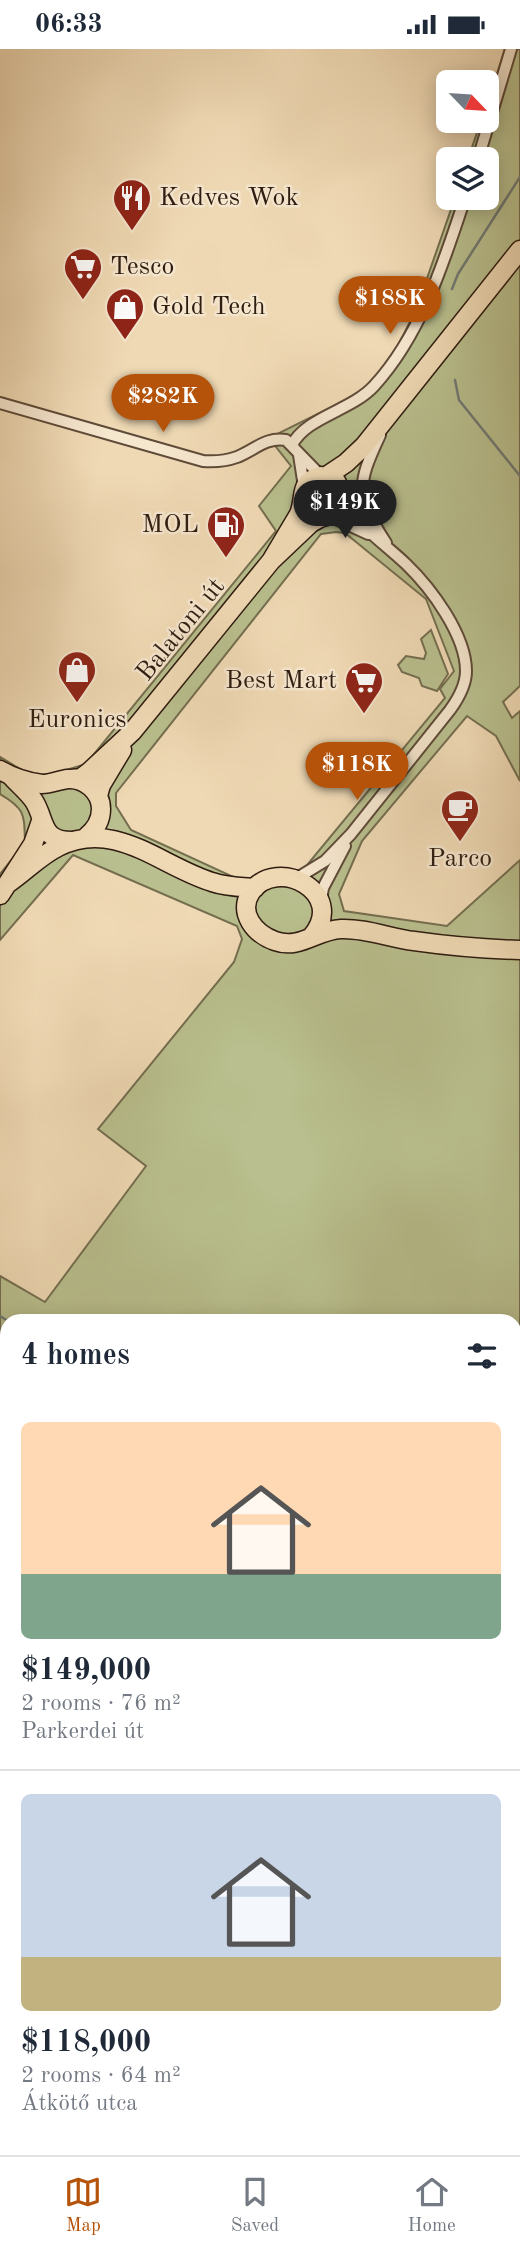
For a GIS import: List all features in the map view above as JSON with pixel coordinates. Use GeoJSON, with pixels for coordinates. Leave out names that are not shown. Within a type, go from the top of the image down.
{"type":"FeatureCollection","features":[{"type":"Feature","properties":{"kind":"main road","name":"Balatoni út"},"geometry":{"type":"LineString","coordinates":[[63,781],[81,778],[132,732],[271,561],[303,505],[304,487],[309,480],[323,476],[346,463],[364,446],[520,250]]}},
{"type":"Feature","properties":{"kind":"main road","name":"Balatoni út"},"geometry":{"type":"LineString","coordinates":[[271,561],[324,517],[339,509],[350,470],[364,446]]}},
{"type":"Feature","properties":{"kind":"main road"},"geometry":{"type":"LineString","coordinates":[[323,476],[335,481],[342,495]]}},
{"type":"Feature","properties":{"kind":"main road"},"geometry":{"type":"LineString","coordinates":[[303,505],[311,515],[324,517]]}},
{"type":"Feature","properties":{"kind":"main road","name":"Balatoni út"},"geometry":{"type":"LineString","coordinates":[[99,804],[101,785],[132,732]]}},
{"type":"Feature","properties":{"kind":"main road"},"geometry":{"type":"LineString","coordinates":[[5,773],[43,784],[63,781],[86,784],[116,831],[131,844]]}},
{"type":"Feature","properties":{"kind":"main road"},"geometry":{"type":"LineString","coordinates":[[5,773],[34,801],[47,831],[55,838],[99,836],[131,844],[213,883],[236,900],[258,933],[275,941],[291,944],[341,929],[363,930],[433,944],[520,950]]}},
{"type":"Feature","properties":{"kind":"main road"},"geometry":{"type":"LineString","coordinates":[[5,888],[38,835],[41,798],[63,781]]}},
{"type":"Feature","properties":{"kind":"main road"},"geometry":{"type":"LineString","coordinates":[[5,888],[51,851],[79,839],[98,824],[99,804]]}},
{"type":"Feature","properties":{"kind":"main road"},"geometry":{"type":"LineString","coordinates":[[247,914],[247,900],[255,888],[270,878],[285,877],[313,890],[322,905],[363,930]]}},
{"type":"Feature","properties":{"kind":"main road"},"geometry":{"type":"LineString","coordinates":[[213,883],[255,888]]}},
{"type":"Feature","properties":{"kind":"main road"},"geometry":{"type":"LineString","coordinates":[[313,936],[320,926],[322,905]]}},
{"type":"Feature","properties":{"kind":"street"},"geometry":{"type":"LineString","coordinates":[[482,147],[511,49]]}},
{"type":"Feature","properties":{"kind":"street"},"geometry":{"type":"LineString","coordinates":[[304,487],[296,450],[302,431],[366,394],[390,365],[423,308],[460,210]]}},
{"type":"Feature","properties":{"kind":"street"},"geometry":{"type":"LineString","coordinates":[[0,403],[203,461],[236,457],[267,441],[286,440],[323,476]]}},
{"type":"Feature","properties":{"kind":"street"},"geometry":{"type":"LineString","coordinates":[[389,416],[367,463],[362,490],[366,510],[391,551]]}},
{"type":"Feature","properties":{"kind":"street"},"geometry":{"type":"LineString","coordinates":[[295,880],[325,861],[351,834],[450,711],[460,694],[466,670],[461,643],[424,581],[372,535],[348,509],[342,495]]}},
{"type":"Feature","properties":{"kind":"street"},"geometry":{"type":"LineString","coordinates":[[324,517],[372,535]]}},
{"type":"Feature","properties":{"kind":"street"},"geometry":{"type":"LineString","coordinates":[[322,905],[327,879],[351,834]]}},
{"type":"Feature","properties":{"kind":"green space"},"geometry":{"type":"Polygon","coordinates":[[[505,49],[520,49],[520,686],[503,702],[512,718],[520,711],[520,781],[496,736],[467,716],[362,841],[339,894],[344,911],[447,926],[520,860],[520,1314],[0,1314],[0,1276],[45,1302],[146,1166],[98,1129],[234,962],[242,939],[237,926],[73,855],[0,940],[0,874],[25,843],[22,814],[15,804],[0,794],[0,757],[37,779],[86,764],[276,531],[259,506],[291,466],[269,438],[366,390],[389,363],[416,310],[451,210],[499,210],[499,147],[472,147],[477,133],[499,133],[498,70],[505,49]],[[345,533],[321,534],[116,793],[116,806],[131,830],[244,882],[261,873],[303,870],[445,698],[440,689],[454,671],[426,599],[345,533]]]}},
{"type":"Feature","properties":{"kind":"green space"},"geometry":{"type":"Polygon","coordinates":[[[431,630],[448,674],[437,691],[422,686],[419,678],[402,672],[398,665],[406,656],[424,659],[426,653],[421,639],[431,630]]]}},
{"type":"Feature","properties":{"kind":"waterway"},"geometry":{"type":"LineString","coordinates":[[452,289],[458,274],[520,177]]}},
{"type":"Feature","properties":{"kind":"waterway"},"geometry":{"type":"LineString","coordinates":[[455,380],[459,400],[520,476]]}},
{"type":"Feature","properties":{"kind":"place","name":"Kedves Wok"},"geometry":{"type":"Point","coordinates":[132,232]}},
{"type":"Feature","properties":{"kind":"place","name":"Tesco"},"geometry":{"type":"Point","coordinates":[83,301]}},
{"type":"Feature","properties":{"kind":"place","name":"Gold Tech"},"geometry":{"type":"Point","coordinates":[125,341]}},
{"type":"Feature","properties":{"kind":"place","name":"MOL"},"geometry":{"type":"Point","coordinates":[226,559]}},
{"type":"Feature","properties":{"kind":"place","name":"Euronics"},"geometry":{"type":"Point","coordinates":[77,704]}},
{"type":"Feature","properties":{"kind":"place","name":"Best Mart"},"geometry":{"type":"Point","coordinates":[364,715]}},
{"type":"Feature","properties":{"kind":"place","name":"Parco"},"geometry":{"type":"Point","coordinates":[460,843]}}]}
